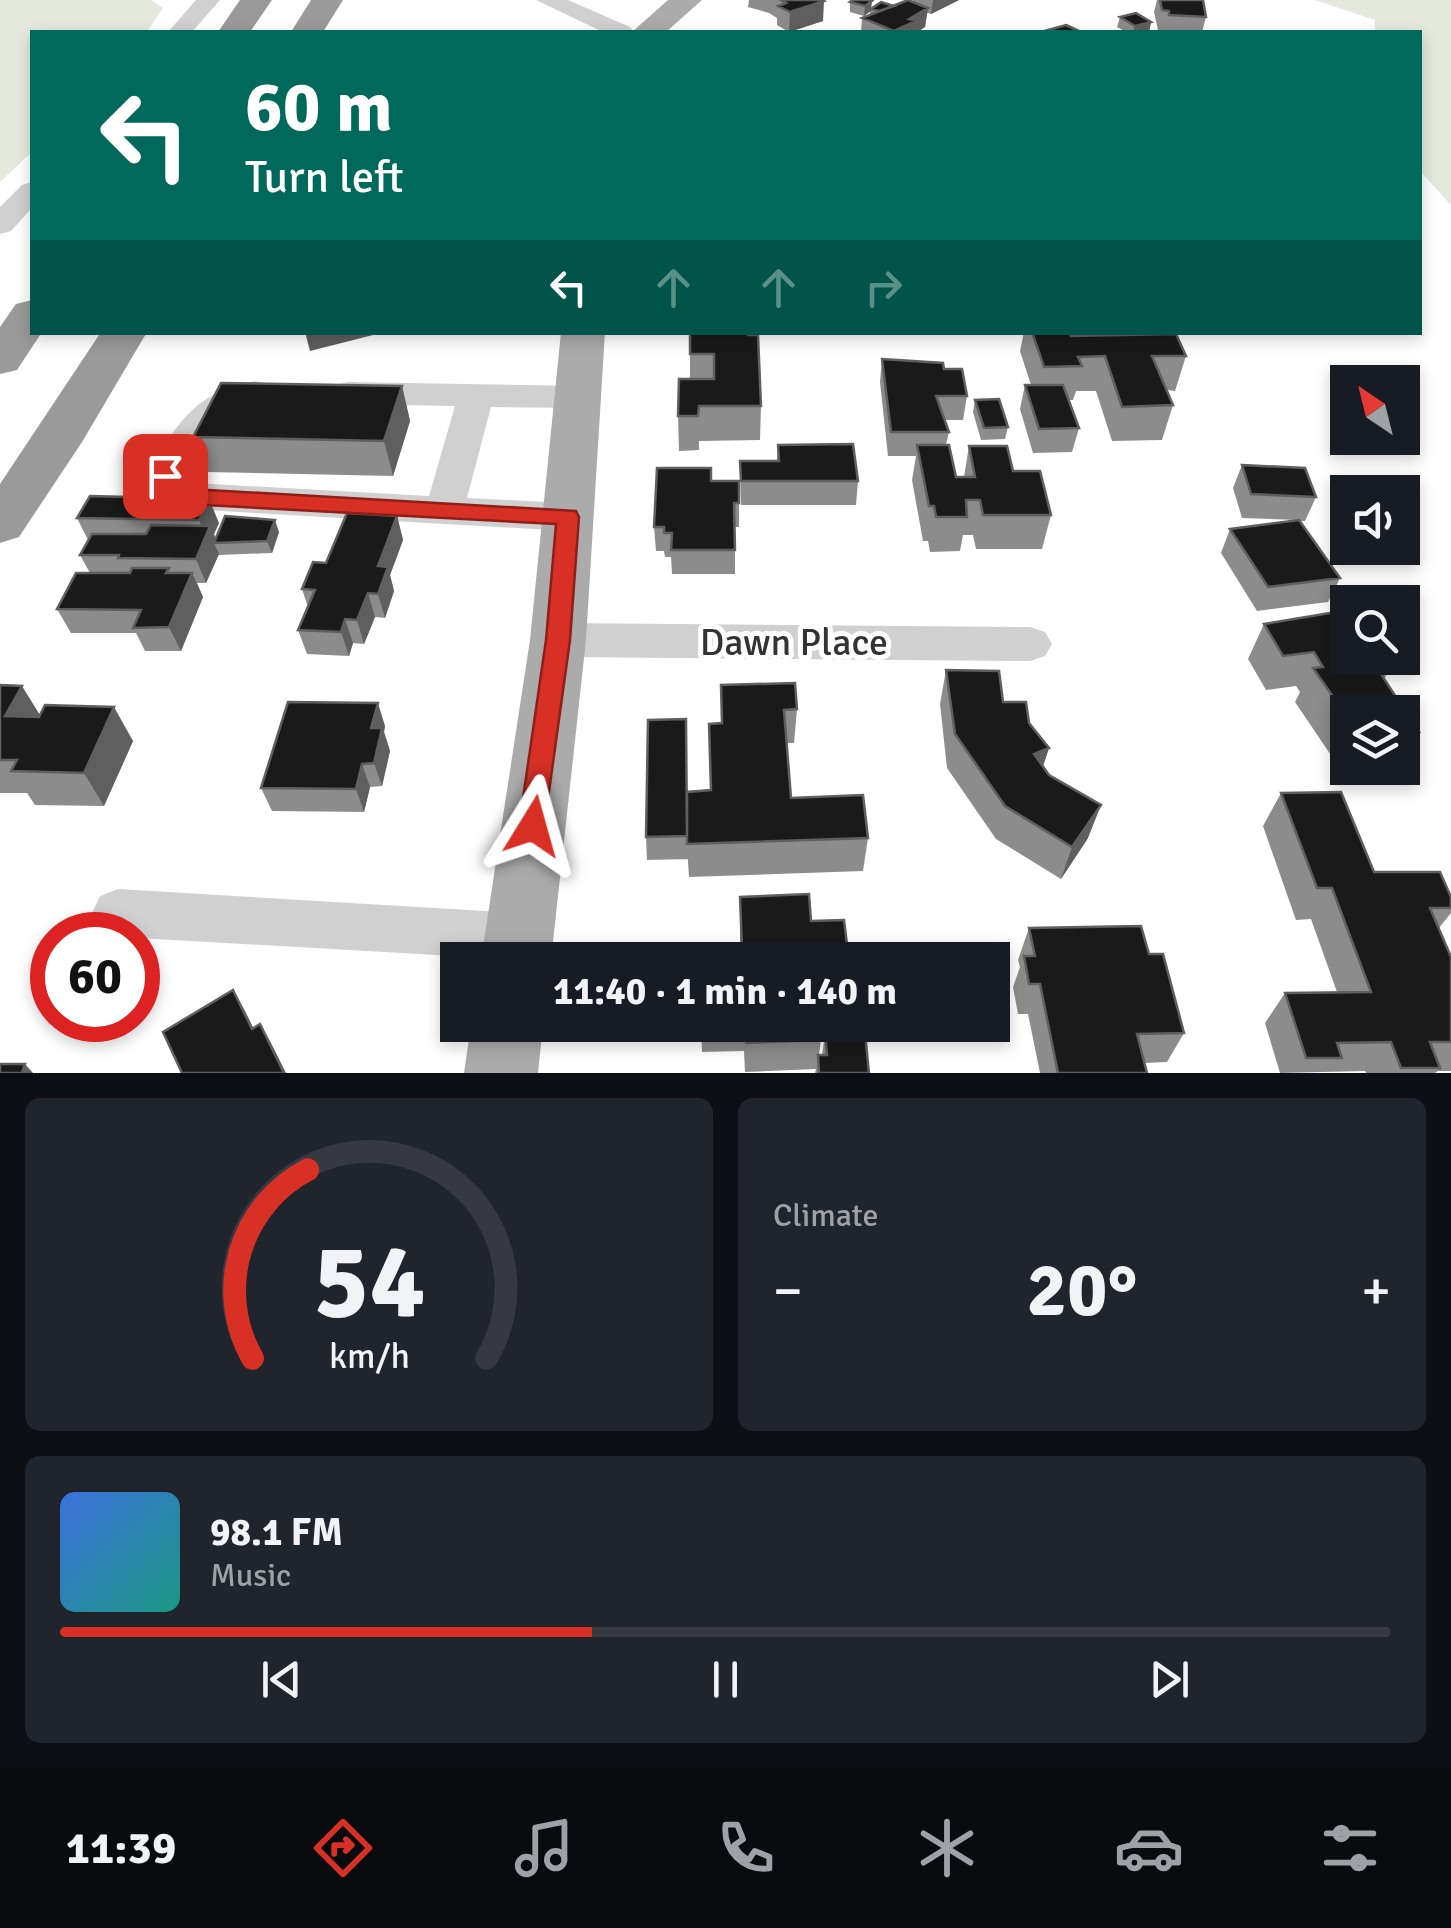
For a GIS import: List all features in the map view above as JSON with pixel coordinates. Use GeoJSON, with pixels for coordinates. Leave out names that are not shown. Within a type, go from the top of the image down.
{"type":"FeatureCollection","features":[{"type":"Feature","properties":{"kind":"highway"},"geometry":{"type":"LineString","coordinates":[[235,30],[256,0]]}},
{"type":"Feature","properties":{"kind":"highway"},"geometry":{"type":"LineString","coordinates":[[309,30],[327,0]]}},
{"type":"Feature","properties":{"kind":"highway"},"geometry":{"type":"LineString","coordinates":[[0,360],[30,317]]}},
{"type":"Feature","properties":{"kind":"highway"},"geometry":{"type":"LineString","coordinates":[[0,524],[57,442],[122,335]]}},
{"type":"Feature","properties":{"kind":"main road"},"geometry":{"type":"LineString","coordinates":[[650,30],[687,0]]}},
{"type":"Feature","properties":{"kind":"main road"},"geometry":{"type":"LineString","coordinates":[[518,942],[558,640],[583,335]]}},
{"type":"Feature","properties":{"kind":"main road"},"geometry":{"type":"LineString","coordinates":[[501,1073],[505,1042]]}},
{"type":"Feature","properties":{"kind":"street"},"geometry":{"type":"LineString","coordinates":[[182,30],[208,0]]}},
{"type":"Feature","properties":{"kind":"street"},"geometry":{"type":"LineString","coordinates":[[548,0],[617,30]]}},
{"type":"Feature","properties":{"kind":"street"},"geometry":{"type":"LineString","coordinates":[[0,226],[30,193]]}},
{"type":"Feature","properties":{"kind":"street"},"geometry":{"type":"LineString","coordinates":[[568,517],[186,496],[165,484],[165,476],[207,410],[223,399],[259,392],[578,396]]}},
{"type":"Feature","properties":{"kind":"street"},"geometry":{"type":"LineString","coordinates":[[444,510],[476,395]]}},
{"type":"Feature","properties":{"kind":"street","name":"Dawn Place"},"geometry":{"type":"LineString","coordinates":[[558,640],[1030,644]]}},
{"type":"Feature","properties":{"kind":"street"},"geometry":{"type":"LineString","coordinates":[[160,917],[440,942]]}},
{"type":"Feature","properties":{"kind":"shaded area"},"geometry":{"type":"Polygon","coordinates":[[[0,0],[151,0],[163,8],[148,30],[30,30],[30,154],[0,182],[0,0]]]}},
{"type":"Feature","properties":{"kind":"shaded area"},"geometry":{"type":"Polygon","coordinates":[[[1315,0],[1451,0],[1451,205],[1422,173],[1422,30],[1375,30],[1375,20],[1315,0]]]}},
{"type":"Feature","properties":{"kind":"building"},"geometry":{"type":"Polygon","coordinates":[[[781,0],[824,1],[790,12],[778,6],[786,3],[781,0]]]}},
{"type":"Feature","properties":{"kind":"building"},"geometry":{"type":"Polygon","coordinates":[[[908,0],[928,8],[909,19],[916,21],[896,30],[862,18],[908,0]]]}},
{"type":"Feature","properties":{"kind":"building"},"geometry":{"type":"Polygon","coordinates":[[[1160,0],[1203,0],[1206,17],[1169,15],[1169,11],[1162,10],[1160,0]]]}},
{"type":"Feature","properties":{"kind":"building"},"geometry":{"type":"Polygon","coordinates":[[[872,1],[865,6],[850,2],[872,1]]]}},
{"type":"Feature","properties":{"kind":"building"},"geometry":{"type":"Polygon","coordinates":[[[881,2],[894,6],[879,11],[871,9],[881,2]]]}},
{"type":"Feature","properties":{"kind":"building"},"geometry":{"type":"Polygon","coordinates":[[[1136,13],[1151,22],[1135,26],[1120,17],[1136,13]]]}},
{"type":"Feature","properties":{"kind":"building"},"geometry":{"type":"Polygon","coordinates":[[[1066,25],[1077,30],[1048,30],[1066,25]]]}},
{"type":"Feature","properties":{"kind":"building"},"geometry":{"type":"Polygon","coordinates":[[[690,335],[758,335],[761,406],[699,406],[698,416],[678,416],[679,379],[714,379],[714,354],[690,354],[690,335]]]}},
{"type":"Feature","properties":{"kind":"building"},"geometry":{"type":"Polygon","coordinates":[[[1033,335],[1176,335],[1186,356],[1152,356],[1173,405],[1122,407],[1105,356],[1078,357],[1082,366],[1044,367],[1033,335]]]}},
{"type":"Feature","properties":{"kind":"building"},"geometry":{"type":"Polygon","coordinates":[[[882,359],[943,363],[944,369],[962,369],[967,396],[936,396],[949,432],[891,432],[882,359]]]}},
{"type":"Feature","properties":{"kind":"building"},"geometry":{"type":"Polygon","coordinates":[[[221,383],[402,386],[384,441],[193,437],[221,383]]]}},
{"type":"Feature","properties":{"kind":"building"},"geometry":{"type":"Polygon","coordinates":[[[1025,385],[1063,385],[1079,428],[1039,429],[1025,385]]]}},
{"type":"Feature","properties":{"kind":"building"},"geometry":{"type":"Polygon","coordinates":[[[999,399],[1008,427],[984,428],[975,400],[999,399]]]}},
{"type":"Feature","properties":{"kind":"building"},"geometry":{"type":"Polygon","coordinates":[[[853,444],[858,481],[741,481],[740,461],[779,461],[778,445],[853,444]]]}},
{"type":"Feature","properties":{"kind":"building"},"geometry":{"type":"Polygon","coordinates":[[[917,445],[949,445],[956,477],[975,477],[969,446],[1007,446],[1013,471],[1040,471],[1051,515],[983,515],[980,500],[966,500],[967,517],[936,517],[934,506],[929,506],[917,445]]]}},
{"type":"Feature","properties":{"kind":"building"},"geometry":{"type":"Polygon","coordinates":[[[1242,465],[1305,468],[1316,497],[1251,494],[1242,465]]]}},
{"type":"Feature","properties":{"kind":"building"},"geometry":{"type":"Polygon","coordinates":[[[657,468],[711,468],[711,481],[739,481],[739,503],[734,503],[735,550],[671,550],[672,533],[664,533],[664,527],[654,527],[657,468]]]}},
{"type":"Feature","properties":{"kind":"building"},"geometry":{"type":"Polygon","coordinates":[[[90,496],[209,499],[199,520],[77,518],[90,496]]]}},
{"type":"Feature","properties":{"kind":"building"},"geometry":{"type":"Polygon","coordinates":[[[347,513],[397,516],[378,566],[388,567],[378,594],[368,593],[357,620],[345,619],[341,632],[298,630],[315,590],[302,589],[313,562],[326,563],[347,513]]]}},
{"type":"Feature","properties":{"kind":"building"},"geometry":{"type":"Polygon","coordinates":[[[225,516],[275,520],[267,541],[214,543],[225,516]]]}},
{"type":"Feature","properties":{"kind":"building"},"geometry":{"type":"Polygon","coordinates":[[[1299,520],[1340,578],[1268,587],[1230,529],[1299,520]]]}},
{"type":"Feature","properties":{"kind":"building"},"geometry":{"type":"Polygon","coordinates":[[[151,525],[210,526],[196,559],[80,555],[92,534],[146,534],[151,525]]]}},
{"type":"Feature","properties":{"kind":"building"},"geometry":{"type":"Polygon","coordinates":[[[132,568],[169,568],[166,573],[192,573],[169,627],[133,628],[141,610],[57,609],[76,573],[130,573],[132,568]]]}},
{"type":"Feature","properties":{"kind":"building"},"geometry":{"type":"Polygon","coordinates":[[[1330,613],[1330,675],[1382,675],[1395,695],[1332,695],[1313,668],[1323,667],[1314,652],[1283,656],[1264,624],[1330,613]]]}},
{"type":"Feature","properties":{"kind":"building"},"geometry":{"type":"Polygon","coordinates":[[[946,670],[999,671],[1003,702],[1026,702],[1029,723],[1049,748],[1034,754],[1049,775],[1101,805],[1072,847],[1005,806],[955,734],[946,670]]]}},
{"type":"Feature","properties":{"kind":"building"},"geometry":{"type":"Polygon","coordinates":[[[795,683],[797,709],[784,710],[791,798],[863,795],[868,838],[687,844],[687,792],[711,790],[709,724],[722,723],[721,685],[795,683]]]}},
{"type":"Feature","properties":{"kind":"building"},"geometry":{"type":"Polygon","coordinates":[[[0,685],[22,686],[5,716],[39,717],[45,705],[114,707],[84,773],[11,771],[17,760],[0,760],[0,685]]]}},
{"type":"Feature","properties":{"kind":"building"},"geometry":{"type":"Polygon","coordinates":[[[288,702],[378,703],[371,728],[382,728],[374,763],[362,764],[356,789],[261,788],[288,702]]]}},
{"type":"Feature","properties":{"kind":"building"},"geometry":{"type":"Polygon","coordinates":[[[686,719],[687,836],[646,837],[648,720],[686,719]]]}},
{"type":"Feature","properties":{"kind":"building"},"geometry":{"type":"Polygon","coordinates":[[[1341,792],[1374,872],[1440,872],[1451,897],[1451,908],[1430,908],[1451,957],[1451,1042],[1430,1042],[1440,1068],[1401,1068],[1391,1042],[1337,1043],[1342,1058],[1306,1058],[1285,993],[1371,992],[1332,888],[1317,888],[1281,793],[1341,792]]]}},
{"type":"Feature","properties":{"kind":"building"},"geometry":{"type":"Polygon","coordinates":[[[809,894],[811,921],[844,920],[847,942],[742,942],[740,897],[809,894]]]}},
{"type":"Feature","properties":{"kind":"building"},"geometry":{"type":"Polygon","coordinates":[[[1141,926],[1149,954],[1163,954],[1184,1033],[1137,1034],[1147,1073],[1058,1073],[1040,984],[1029,984],[1024,956],[1035,956],[1029,928],[1141,926]]]}},
{"type":"Feature","properties":{"kind":"building"},"geometry":{"type":"Polygon","coordinates":[[[233,990],[252,1029],[260,1024],[284,1073],[182,1073],[163,1032],[233,990]]]}},
{"type":"Feature","properties":{"kind":"building"},"geometry":{"type":"Polygon","coordinates":[[[826,1042],[866,1042],[869,1073],[819,1073],[818,1055],[827,1055],[826,1042]]]}},
{"type":"Feature","properties":{"kind":"building"},"geometry":{"type":"Polygon","coordinates":[[[0,1064],[25,1064],[22,1073],[0,1073],[0,1064]]]}},
{"type":"Feature","properties":{"kind":"route"},"geometry":{"type":"LineString","coordinates":[[165,476],[165,484],[186,496],[568,517],[558,640],[533,826]]}}]}
